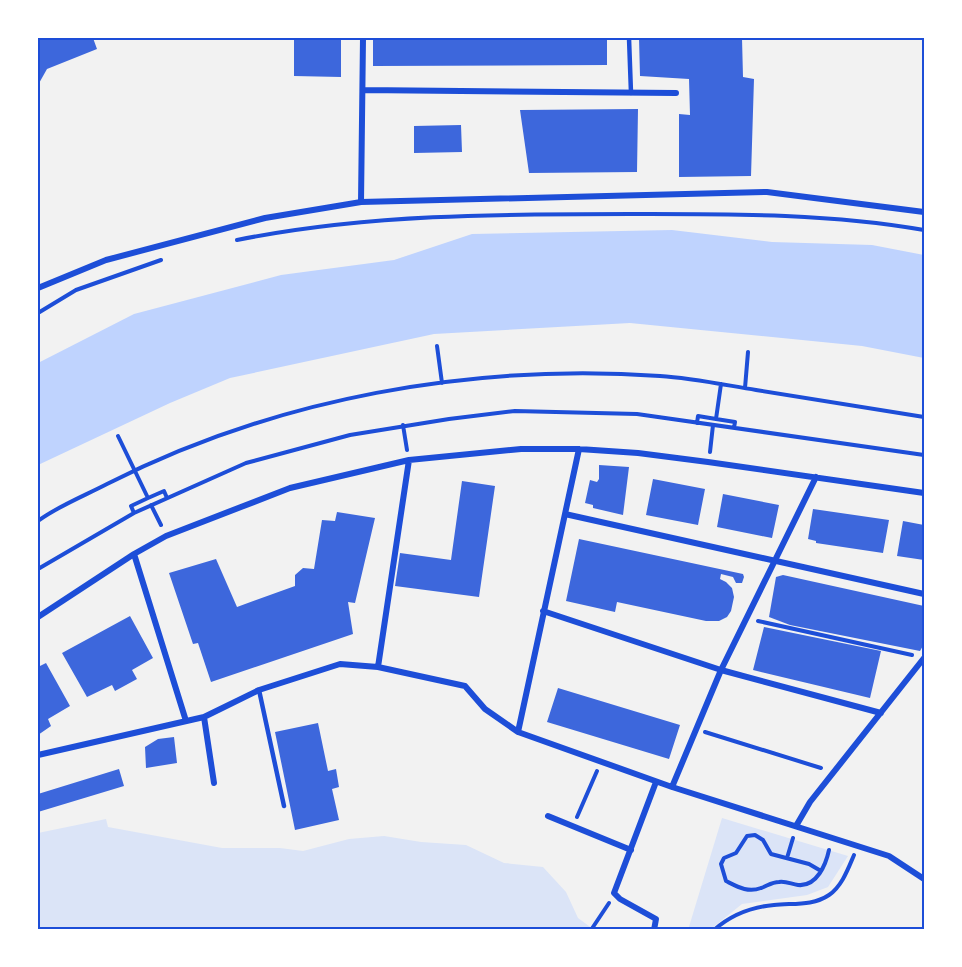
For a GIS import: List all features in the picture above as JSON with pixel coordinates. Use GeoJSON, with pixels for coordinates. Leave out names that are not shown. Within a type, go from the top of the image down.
{"type":"FeatureCollection","features":[{"type":"Feature","properties":{"kind":"street"},"geometry":{"type":"LineString","coordinates":[[361,202],[363,38]]}},
{"type":"Feature","properties":{"kind":"street"},"geometry":{"type":"LineString","coordinates":[[363,90],[676,93]]}},
{"type":"Feature","properties":{"kind":"street"},"geometry":{"type":"LineString","coordinates":[[38,288],[106,260],[254,221],[361,202],[767,192],[924,212]]}},
{"type":"Feature","properties":{"kind":"street"},"geometry":{"type":"LineString","coordinates":[[518,732],[579,448]]}},
{"type":"Feature","properties":{"kind":"street"},"geometry":{"type":"LineString","coordinates":[[38,617],[134,554],[166,536],[290,488],[409,460],[521,449],[579,448],[708,462],[924,493]]}},
{"type":"Feature","properties":{"kind":"street"},"geometry":{"type":"LineString","coordinates":[[378,667],[409,460]]}},
{"type":"Feature","properties":{"kind":"street"},"geometry":{"type":"LineString","coordinates":[[672,787],[721,670],[816,477]]}},
{"type":"Feature","properties":{"kind":"street"},"geometry":{"type":"LineString","coordinates":[[565,514],[924,594]]}},
{"type":"Feature","properties":{"kind":"street"},"geometry":{"type":"LineString","coordinates":[[134,554],[186,721]]}},
{"type":"Feature","properties":{"kind":"street"},"geometry":{"type":"LineString","coordinates":[[543,611],[721,670],[881,713]]}},
{"type":"Feature","properties":{"kind":"street"},"geometry":{"type":"LineString","coordinates":[[796,826],[810,802],[924,658]]}},
{"type":"Feature","properties":{"kind":"street"},"geometry":{"type":"LineString","coordinates":[[38,755],[204,717],[259,690],[340,664],[378,667],[465,686],[485,709],[518,732],[656,782],[889,856],[924,879]]}},
{"type":"Feature","properties":{"kind":"street"},"geometry":{"type":"LineString","coordinates":[[204,717],[213,783]]}},
{"type":"Feature","properties":{"kind":"street"},"geometry":{"type":"LineString","coordinates":[[654,930],[656,920],[620,899],[614,893],[656,782]]}},
{"type":"Feature","properties":{"kind":"street"},"geometry":{"type":"LineString","coordinates":[[548,816],[631,850]]}},
{"type":"Feature","properties":{"kind":"lane"},"geometry":{"type":"LineString","coordinates":[[629,38],[631,93]]}},
{"type":"Feature","properties":{"kind":"lane"},"geometry":{"type":"LineString","coordinates":[[259,690],[284,806]]}},
{"type":"Feature","properties":{"kind":"path"},"geometry":{"type":"LineString","coordinates":[[227,242],[261,235],[375,220],[518,214],[743,214],[886,223],[924,230]]}},
{"type":"Feature","properties":{"kind":"path"},"geometry":{"type":"LineString","coordinates":[[39,310],[76,290],[172,256]]}},
{"type":"Feature","properties":{"kind":"path"},"geometry":{"type":"LineString","coordinates":[[436,346],[442,383]]}},
{"type":"Feature","properties":{"kind":"path"},"geometry":{"type":"LineString","coordinates":[[745,388],[748,352]]}},
{"type":"Feature","properties":{"kind":"path"},"geometry":{"type":"LineString","coordinates":[[38,521],[135,470],[223,433],[295,411],[364,395],[518,374],[607,373],[664,376],[924,417]]}},
{"type":"Feature","properties":{"kind":"path"},"geometry":{"type":"LineString","coordinates":[[716,419],[721,384]]}},
{"type":"Feature","properties":{"kind":"path"},"geometry":{"type":"LineString","coordinates":[[697,423],[698,416],[735,422],[734,428]]}},
{"type":"Feature","properties":{"kind":"path"},"geometry":{"type":"LineString","coordinates":[[403,425],[409,460]]}},
{"type":"Feature","properties":{"kind":"path"},"geometry":{"type":"LineString","coordinates":[[708,462],[713,425]]}},
{"type":"Feature","properties":{"kind":"path"},"geometry":{"type":"LineString","coordinates":[[118,435],[148,498]]}},
{"type":"Feature","properties":{"kind":"path"},"geometry":{"type":"LineString","coordinates":[[134,513],[131,506],[148,498],[164,491],[167,498]]}},
{"type":"Feature","properties":{"kind":"path"},"geometry":{"type":"LineString","coordinates":[[151,504],[166,536]]}},
{"type":"Feature","properties":{"kind":"path"},"geometry":{"type":"LineString","coordinates":[[746,618],[913,655]]}},
{"type":"Feature","properties":{"kind":"path"},"geometry":{"type":"LineString","coordinates":[[696,729],[834,772]]}},
{"type":"Feature","properties":{"kind":"path"},"geometry":{"type":"LineString","coordinates":[[574,826],[601,762]]}},
{"type":"Feature","properties":{"kind":"path"},"geometry":{"type":"LineString","coordinates":[[787,858],[796,826]]}},
{"type":"Feature","properties":{"kind":"path"},"geometry":{"type":"LineString","coordinates":[[821,872],[809,864],[771,854],[760,837],[751,835],[743,840],[736,853],[724,858],[721,864],[726,881],[746,890],[759,889],[779,882],[804,885],[811,882],[821,872],[833,837]]}},
{"type":"Feature","properties":{"kind":"path"},"geometry":{"type":"LineString","coordinates":[[714,930],[723,922],[745,910],[773,905],[811,903],[830,895],[842,882],[859,846]]}},
{"type":"Feature","properties":{"kind":"path"},"geometry":{"type":"LineString","coordinates":[[591,930],[607,906]]}},
{"type":"Feature","properties":{"kind":"shaded area"},"geometry":{"type":"Polygon","coordinates":[[[722,818],[848,856],[828,887],[807,895],[742,904],[711,929],[688,930],[722,818]]]}},
{"type":"Feature","properties":{"kind":"shaded area"},"geometry":{"type":"Polygon","coordinates":[[[106,819],[108,827],[222,848],[280,848],[303,851],[349,839],[384,836],[421,842],[466,845],[504,863],[543,867],[566,892],[578,918],[593,929],[38,930],[38,833],[106,819]]]}},
{"type":"Feature","properties":{"kind":"water"},"geometry":{"type":"Polygon","coordinates":[[[672,230],[772,242],[872,245],[924,255],[924,358],[862,346],[630,323],[434,334],[230,378],[170,403],[38,465],[38,363],[134,314],[281,275],[394,260],[472,234],[672,230]]]}},
{"type":"Feature","properties":{"kind":"building"},"geometry":{"type":"Polygon","coordinates":[[[38,38],[93,38],[97,49],[47,69],[38,85],[38,38]]]}},
{"type":"Feature","properties":{"kind":"building"},"geometry":{"type":"Polygon","coordinates":[[[294,38],[341,38],[341,77],[294,76],[294,38]]]}},
{"type":"Feature","properties":{"kind":"building"},"geometry":{"type":"Polygon","coordinates":[[[373,38],[607,38],[607,65],[373,66],[373,38]]]}},
{"type":"Feature","properties":{"kind":"building"},"geometry":{"type":"Polygon","coordinates":[[[639,38],[742,38],[743,77],[754,79],[751,176],[679,177],[679,114],[690,115],[689,79],[640,76],[639,38]]]}},
{"type":"Feature","properties":{"kind":"building"},"geometry":{"type":"Polygon","coordinates":[[[638,109],[637,172],[529,173],[520,110],[638,109]]]}},
{"type":"Feature","properties":{"kind":"building"},"geometry":{"type":"Polygon","coordinates":[[[461,125],[462,152],[414,153],[414,126],[461,125]]]}},
{"type":"Feature","properties":{"kind":"building"},"geometry":{"type":"Polygon","coordinates":[[[599,465],[629,467],[623,515],[593,508],[593,505],[585,503],[590,480],[597,482],[599,479],[599,465]]]}},
{"type":"Feature","properties":{"kind":"building"},"geometry":{"type":"Polygon","coordinates":[[[653,479],[705,489],[698,525],[646,515],[653,479]]]}},
{"type":"Feature","properties":{"kind":"building"},"geometry":{"type":"Polygon","coordinates":[[[462,481],[495,486],[479,597],[395,586],[400,553],[451,560],[462,481]]]}},
{"type":"Feature","properties":{"kind":"building"},"geometry":{"type":"Polygon","coordinates":[[[723,494],[779,505],[772,538],[717,527],[723,494]]]}},
{"type":"Feature","properties":{"kind":"building"},"geometry":{"type":"Polygon","coordinates":[[[813,509],[889,520],[883,553],[816,543],[808,539],[813,509]]]}},
{"type":"Feature","properties":{"kind":"building"},"geometry":{"type":"Polygon","coordinates":[[[337,512],[375,518],[355,603],[348,602],[353,634],[211,682],[198,643],[193,644],[169,573],[216,559],[237,607],[295,586],[295,575],[303,568],[314,569],[322,520],[335,521],[337,512]]]}},
{"type":"Feature","properties":{"kind":"building"},"geometry":{"type":"Polygon","coordinates":[[[903,521],[924,525],[924,560],[897,556],[903,521]]]}},
{"type":"Feature","properties":{"kind":"building"},"geometry":{"type":"Polygon","coordinates":[[[579,539],[743,574],[744,577],[742,583],[736,583],[733,577],[721,574],[720,579],[732,588],[734,597],[731,611],[727,617],[719,621],[706,621],[617,602],[615,612],[566,601],[579,539]]]}},
{"type":"Feature","properties":{"kind":"building"},"geometry":{"type":"Polygon","coordinates":[[[783,575],[924,606],[924,644],[920,651],[790,625],[769,617],[776,577],[783,575]]]}},
{"type":"Feature","properties":{"kind":"building"},"geometry":{"type":"Polygon","coordinates":[[[130,616],[153,658],[132,670],[137,679],[115,691],[112,685],[87,697],[62,653],[130,616]]]}},
{"type":"Feature","properties":{"kind":"building"},"geometry":{"type":"Polygon","coordinates":[[[764,627],[881,651],[870,698],[753,670],[764,627]]]}},
{"type":"Feature","properties":{"kind":"building"},"geometry":{"type":"Polygon","coordinates":[[[46,663],[70,706],[48,719],[51,726],[38,735],[38,667],[46,663]]]}},
{"type":"Feature","properties":{"kind":"building"},"geometry":{"type":"Polygon","coordinates":[[[558,688],[680,725],[669,759],[547,722],[558,688]]]}},
{"type":"Feature","properties":{"kind":"building"},"geometry":{"type":"Polygon","coordinates":[[[318,723],[328,771],[336,769],[339,787],[332,789],[339,820],[295,830],[275,732],[318,723]]]}},
{"type":"Feature","properties":{"kind":"building"},"geometry":{"type":"Polygon","coordinates":[[[174,737],[177,763],[146,768],[145,747],[158,739],[174,737]]]}},
{"type":"Feature","properties":{"kind":"building"},"geometry":{"type":"Polygon","coordinates":[[[119,769],[124,786],[38,812],[38,794],[119,769]]]}}]}
